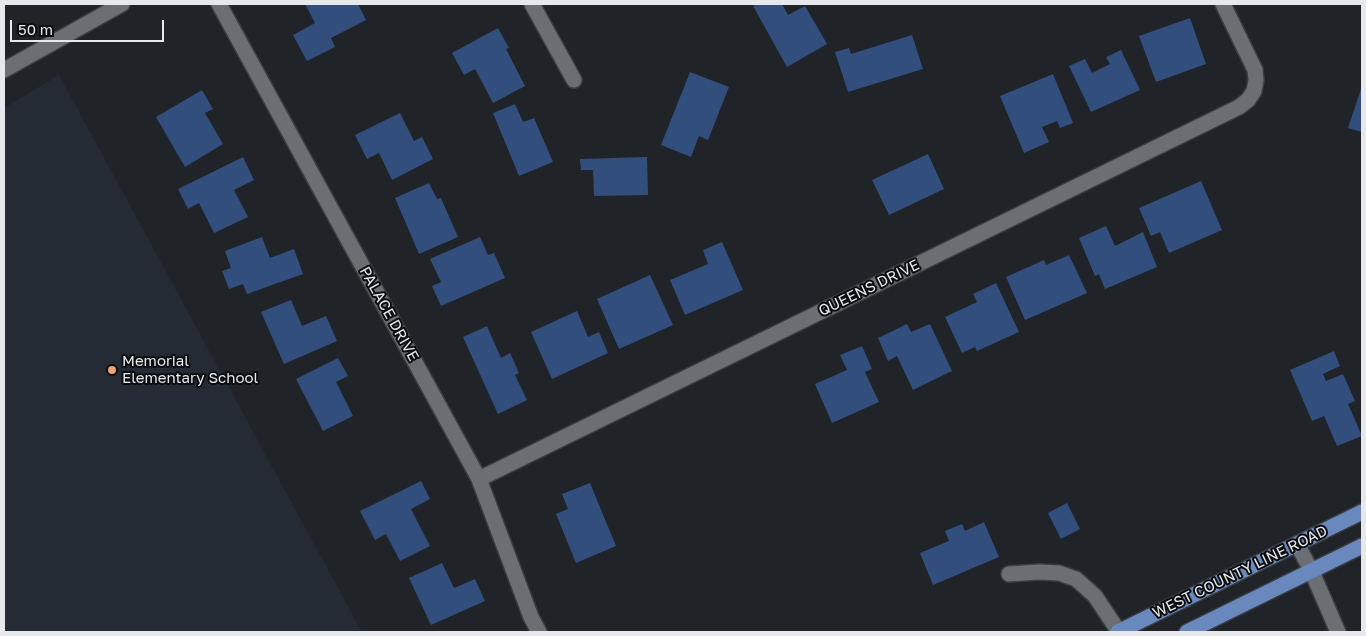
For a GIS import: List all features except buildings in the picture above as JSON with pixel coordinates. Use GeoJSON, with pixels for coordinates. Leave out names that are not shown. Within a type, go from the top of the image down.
{"type":"FeatureCollection","features":[{"type":"Feature","properties":{"kind":"main road","name":"WEST COUNTY LINE ROAD"},"geometry":{"type":"LineString","coordinates":[[1118,632],[1362,512]]}},
{"type":"Feature","properties":{"kind":"main road","name":"WEST COUNTY LINE ROAD"},"geometry":{"type":"LineString","coordinates":[[1187,632],[1362,546]]}},
{"type":"Feature","properties":{"kind":"street"},"geometry":{"type":"LineString","coordinates":[[4,70],[122,4]]}},
{"type":"Feature","properties":{"kind":"street","name":"PALACE DRIVE"},"geometry":{"type":"LineString","coordinates":[[219,4],[479,478],[531,616],[539,632]]}},
{"type":"Feature","properties":{"kind":"street"},"geometry":{"type":"LineString","coordinates":[[532,4],[574,80]]}},
{"type":"Feature","properties":{"kind":"street","name":"QUEENS DRIVE"},"geometry":{"type":"LineString","coordinates":[[479,478],[1239,107],[1248,100],[1254,91],[1255,70],[1223,4]]}},
{"type":"Feature","properties":{"kind":"street"},"geometry":{"type":"LineString","coordinates":[[1297,544],[1312,572],[1338,632]]}},
{"type":"Feature","properties":{"kind":"street"},"geometry":{"type":"LineString","coordinates":[[1009,574],[1059,573],[1076,579],[1095,596],[1118,632]]}},
{"type":"Feature","properties":{"kind":"shaded area","name":"Memorial Elementary School"},"geometry":{"type":"Polygon","coordinates":[[[59,75],[362,632],[4,632],[4,108],[59,75]]]}},
{"type":"Feature","properties":{"kind":"place","name":"Memorial Elementary School"},"geometry":{"type":"Point","coordinates":[112,370]}}]}
